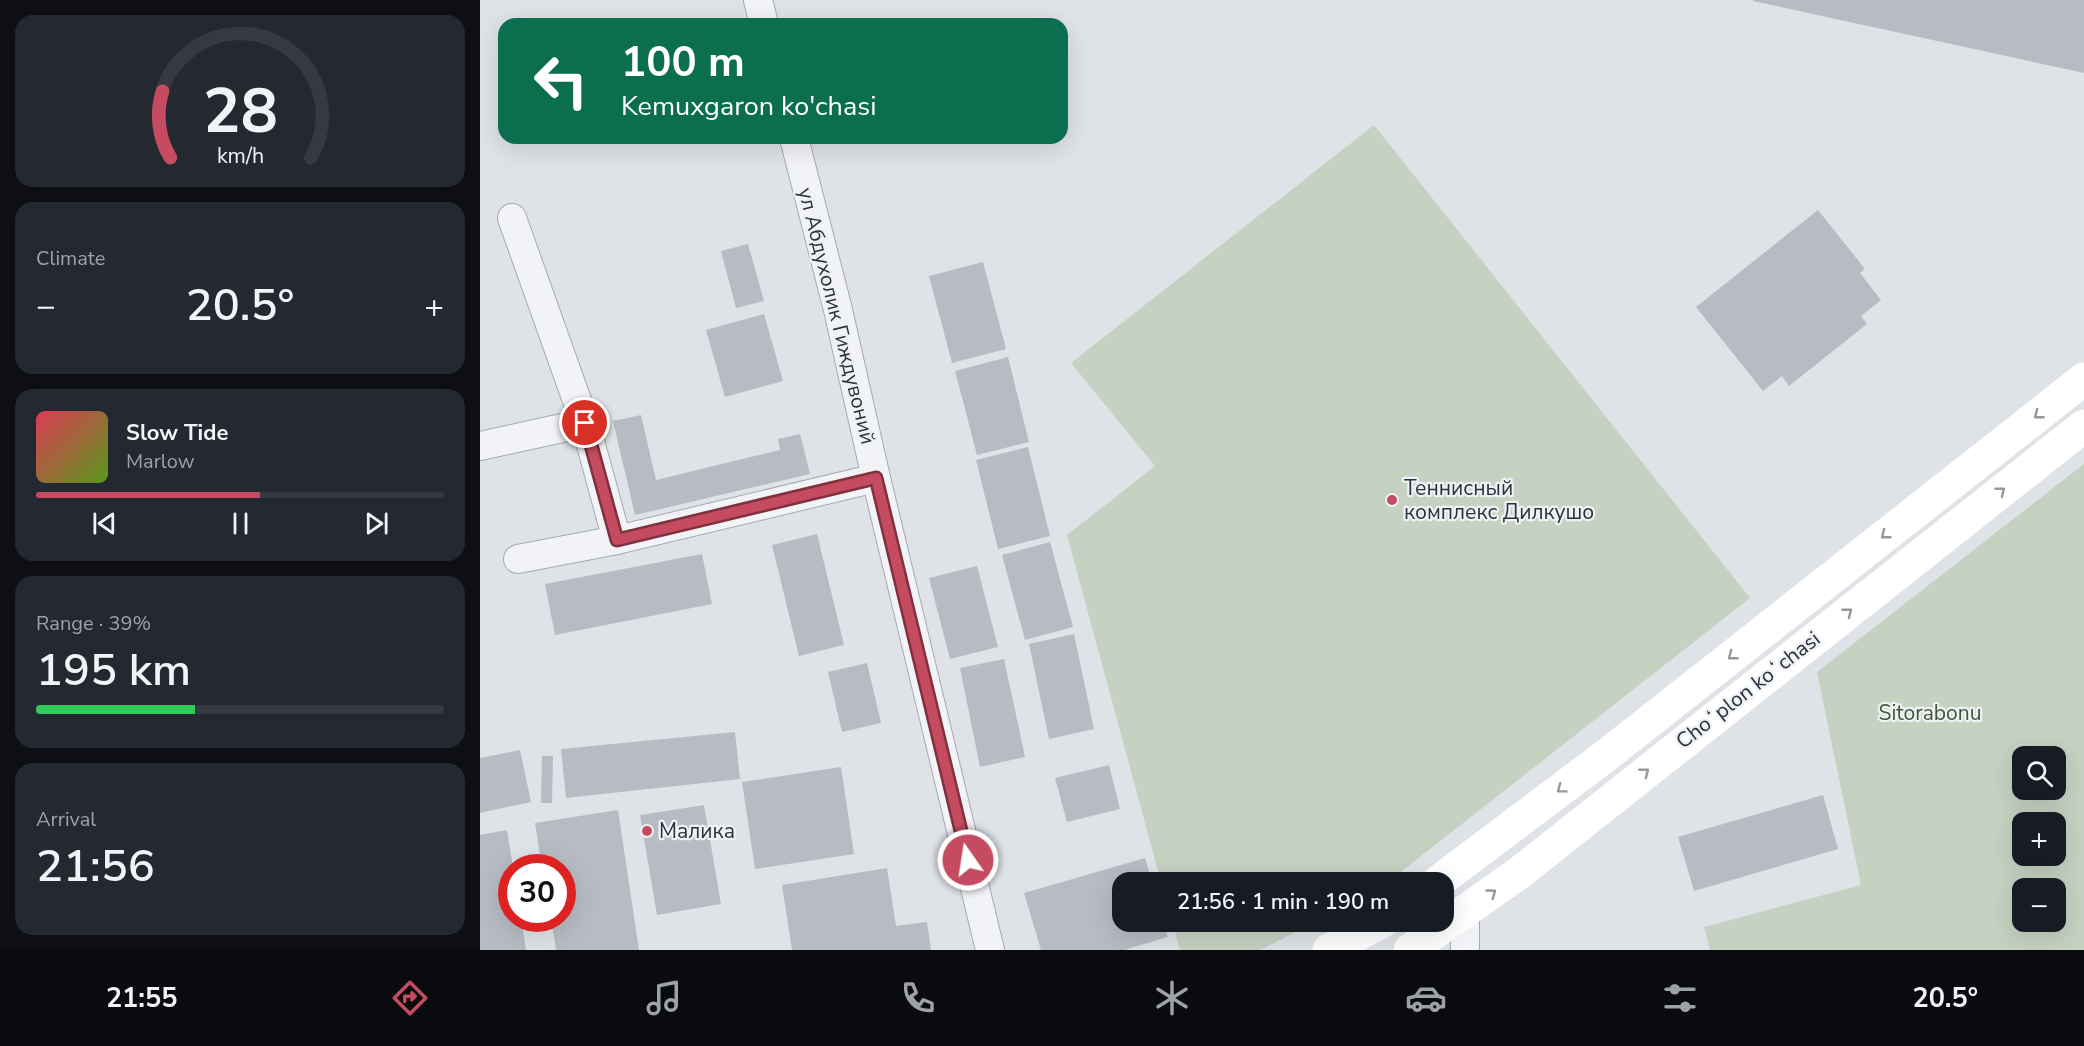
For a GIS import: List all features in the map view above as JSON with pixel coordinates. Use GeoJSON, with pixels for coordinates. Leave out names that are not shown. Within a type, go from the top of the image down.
{"type":"FeatureCollection","features":[{"type":"Feature","properties":{"kind":"main road","name":"Choʻplon koʻchasi"},"geometry":{"type":"LineString","coordinates":[[1451,872],[1608,754],[2084,379]]}},
{"type":"Feature","properties":{"kind":"main road","name":"Choʻplon koʻchasi"},"geometry":{"type":"LineString","coordinates":[[1410,950],[1528,866],[2084,426]]}},
{"type":"Feature","properties":{"kind":"main road"},"geometry":{"type":"LineString","coordinates":[[1329,950],[1363,932]]}},
{"type":"Feature","properties":{"kind":"street"},"geometry":{"type":"LineString","coordinates":[[758,0],[762,18]]}},
{"type":"Feature","properties":{"kind":"street","name":"ул Абдухолик Гиждувоний"},"geometry":{"type":"LineString","coordinates":[[796,144],[838,310],[876,478],[990,950]]}},
{"type":"Feature","properties":{"kind":"street"},"geometry":{"type":"LineString","coordinates":[[512,218],[585,423],[617,540]]}},
{"type":"Feature","properties":{"kind":"street"},"geometry":{"type":"LineString","coordinates":[[480,446],[585,423]]}},
{"type":"Feature","properties":{"kind":"street"},"geometry":{"type":"LineString","coordinates":[[518,559],[617,540],[876,478]]}},
{"type":"Feature","properties":{"kind":"street"},"geometry":{"type":"LineString","coordinates":[[1465,912],[1465,950]]}},
{"type":"Feature","properties":{"kind":"green space","name":"Теннисный комплекс Дилкушо"},"geometry":{"type":"Polygon","coordinates":[[[1374,125],[1750,598],[1401,872],[1158,872],[1067,535],[1155,466],[1071,363],[1374,125]]]}},
{"type":"Feature","properties":{"kind":"green space","name":"Sitorabonu"},"geometry":{"type":"Polygon","coordinates":[[[2084,464],[2084,950],[1710,950],[1704,927],[1861,885],[1817,672],[2084,464]]]}},
{"type":"Feature","properties":{"kind":"green space"},"geometry":{"type":"Polygon","coordinates":[[[1175,932],[1295,932],[1260,950],[1180,950],[1175,932]]]}},
{"type":"Feature","properties":{"kind":"building"},"geometry":{"type":"Polygon","coordinates":[[[2084,0],[2084,73],[1753,1],[2084,0]]]}},
{"type":"Feature","properties":{"kind":"building"},"geometry":{"type":"Polygon","coordinates":[[[1818,210],[1865,269],[1860,273],[1881,300],[1861,316],[1867,324],[1789,386],[1782,376],[1763,391],[1696,307],[1818,210]]]}},
{"type":"Feature","properties":{"kind":"building"},"geometry":{"type":"Polygon","coordinates":[[[748,244],[764,301],[736,308],[721,251],[748,244]]]}},
{"type":"Feature","properties":{"kind":"building"},"geometry":{"type":"Polygon","coordinates":[[[983,262],[1006,349],[952,363],[929,276],[983,262]]]}},
{"type":"Feature","properties":{"kind":"building"},"geometry":{"type":"Polygon","coordinates":[[[764,314],[783,381],[725,397],[706,330],[764,314]]]}},
{"type":"Feature","properties":{"kind":"building"},"geometry":{"type":"Polygon","coordinates":[[[1008,357],[1029,442],[977,455],[955,371],[1008,357]]]}},
{"type":"Feature","properties":{"kind":"building"},"geometry":{"type":"Polygon","coordinates":[[[641,415],[656,480],[780,450],[778,439],[800,434],[810,474],[635,515],[613,421],[641,415]]]}},
{"type":"Feature","properties":{"kind":"building"},"geometry":{"type":"Polygon","coordinates":[[[1028,447],[1050,536],[998,549],[976,460],[1028,447]]]}},
{"type":"Feature","properties":{"kind":"building"},"geometry":{"type":"Polygon","coordinates":[[[817,534],[844,645],[799,656],[772,545],[817,534]]]}},
{"type":"Feature","properties":{"kind":"building"},"geometry":{"type":"Polygon","coordinates":[[[1050,542],[1073,627],[1025,640],[1002,555],[1050,542]]]}},
{"type":"Feature","properties":{"kind":"building"},"geometry":{"type":"Polygon","coordinates":[[[702,554],[712,604],[555,635],[545,584],[702,554]]]}},
{"type":"Feature","properties":{"kind":"building"},"geometry":{"type":"Polygon","coordinates":[[[977,566],[998,647],[950,659],[929,578],[977,566]]]}},
{"type":"Feature","properties":{"kind":"building"},"geometry":{"type":"Polygon","coordinates":[[[1074,634],[1094,729],[1049,739],[1029,644],[1074,634]]]}},
{"type":"Feature","properties":{"kind":"building"},"geometry":{"type":"Polygon","coordinates":[[[1004,659],[1025,757],[980,767],[960,668],[1004,659]]]}},
{"type":"Feature","properties":{"kind":"building"},"geometry":{"type":"Polygon","coordinates":[[[867,663],[881,723],[842,732],[828,672],[867,663]]]}},
{"type":"Feature","properties":{"kind":"building"},"geometry":{"type":"Polygon","coordinates":[[[735,732],[740,779],[566,798],[561,749],[735,732]]]}},
{"type":"Feature","properties":{"kind":"building"},"geometry":{"type":"Polygon","coordinates":[[[520,750],[531,802],[480,813],[480,758],[520,750]]]}},
{"type":"Feature","properties":{"kind":"building"},"geometry":{"type":"Polygon","coordinates":[[[542,756],[553,756],[552,803],[541,803],[542,756]]]}},
{"type":"Feature","properties":{"kind":"building"},"geometry":{"type":"Polygon","coordinates":[[[1109,765],[1120,809],[1067,822],[1055,778],[1109,765]]]}},
{"type":"Feature","properties":{"kind":"building"},"geometry":{"type":"Polygon","coordinates":[[[841,767],[854,854],[755,869],[742,782],[841,767]]]}},
{"type":"Feature","properties":{"kind":"building"},"geometry":{"type":"Polygon","coordinates":[[[1823,795],[1838,849],[1694,891],[1678,837],[1823,795]]]}},
{"type":"Feature","properties":{"kind":"building"},"geometry":{"type":"Polygon","coordinates":[[[704,805],[721,904],[657,915],[640,815],[704,805]]]}},
{"type":"Feature","properties":{"kind":"building"},"geometry":{"type":"Polygon","coordinates":[[[618,810],[639,950],[556,950],[553,932],[576,932],[576,854],[540,854],[535,823],[618,810]]]}},
{"type":"Feature","properties":{"kind":"building"},"geometry":{"type":"Polygon","coordinates":[[[507,830],[511,854],[498,854],[498,932],[523,932],[526,950],[480,950],[480,835],[507,830]]]}},
{"type":"Feature","properties":{"kind":"building"},"geometry":{"type":"Polygon","coordinates":[[[1145,858],[1149,872],[1112,872],[1112,932],[1166,932],[1168,937],[1124,950],[1041,950],[1024,893],[1145,858]]]}},
{"type":"Feature","properties":{"kind":"building"},"geometry":{"type":"Polygon","coordinates":[[[887,868],[896,926],[927,922],[931,950],[792,950],[782,885],[887,868]]]}},
{"type":"Feature","properties":{"kind":"place","name":"Теннисный комплекс Дилкушо"},"geometry":{"type":"Point","coordinates":[1392,500]}},
{"type":"Feature","properties":{"kind":"place","name":"Малика"},"geometry":{"type":"Point","coordinates":[647,831]}},
{"type":"Feature","properties":{"kind":"route"},"geometry":{"type":"LineString","coordinates":[[585,423],[617,540],[876,478],[968,860]]}}]}
